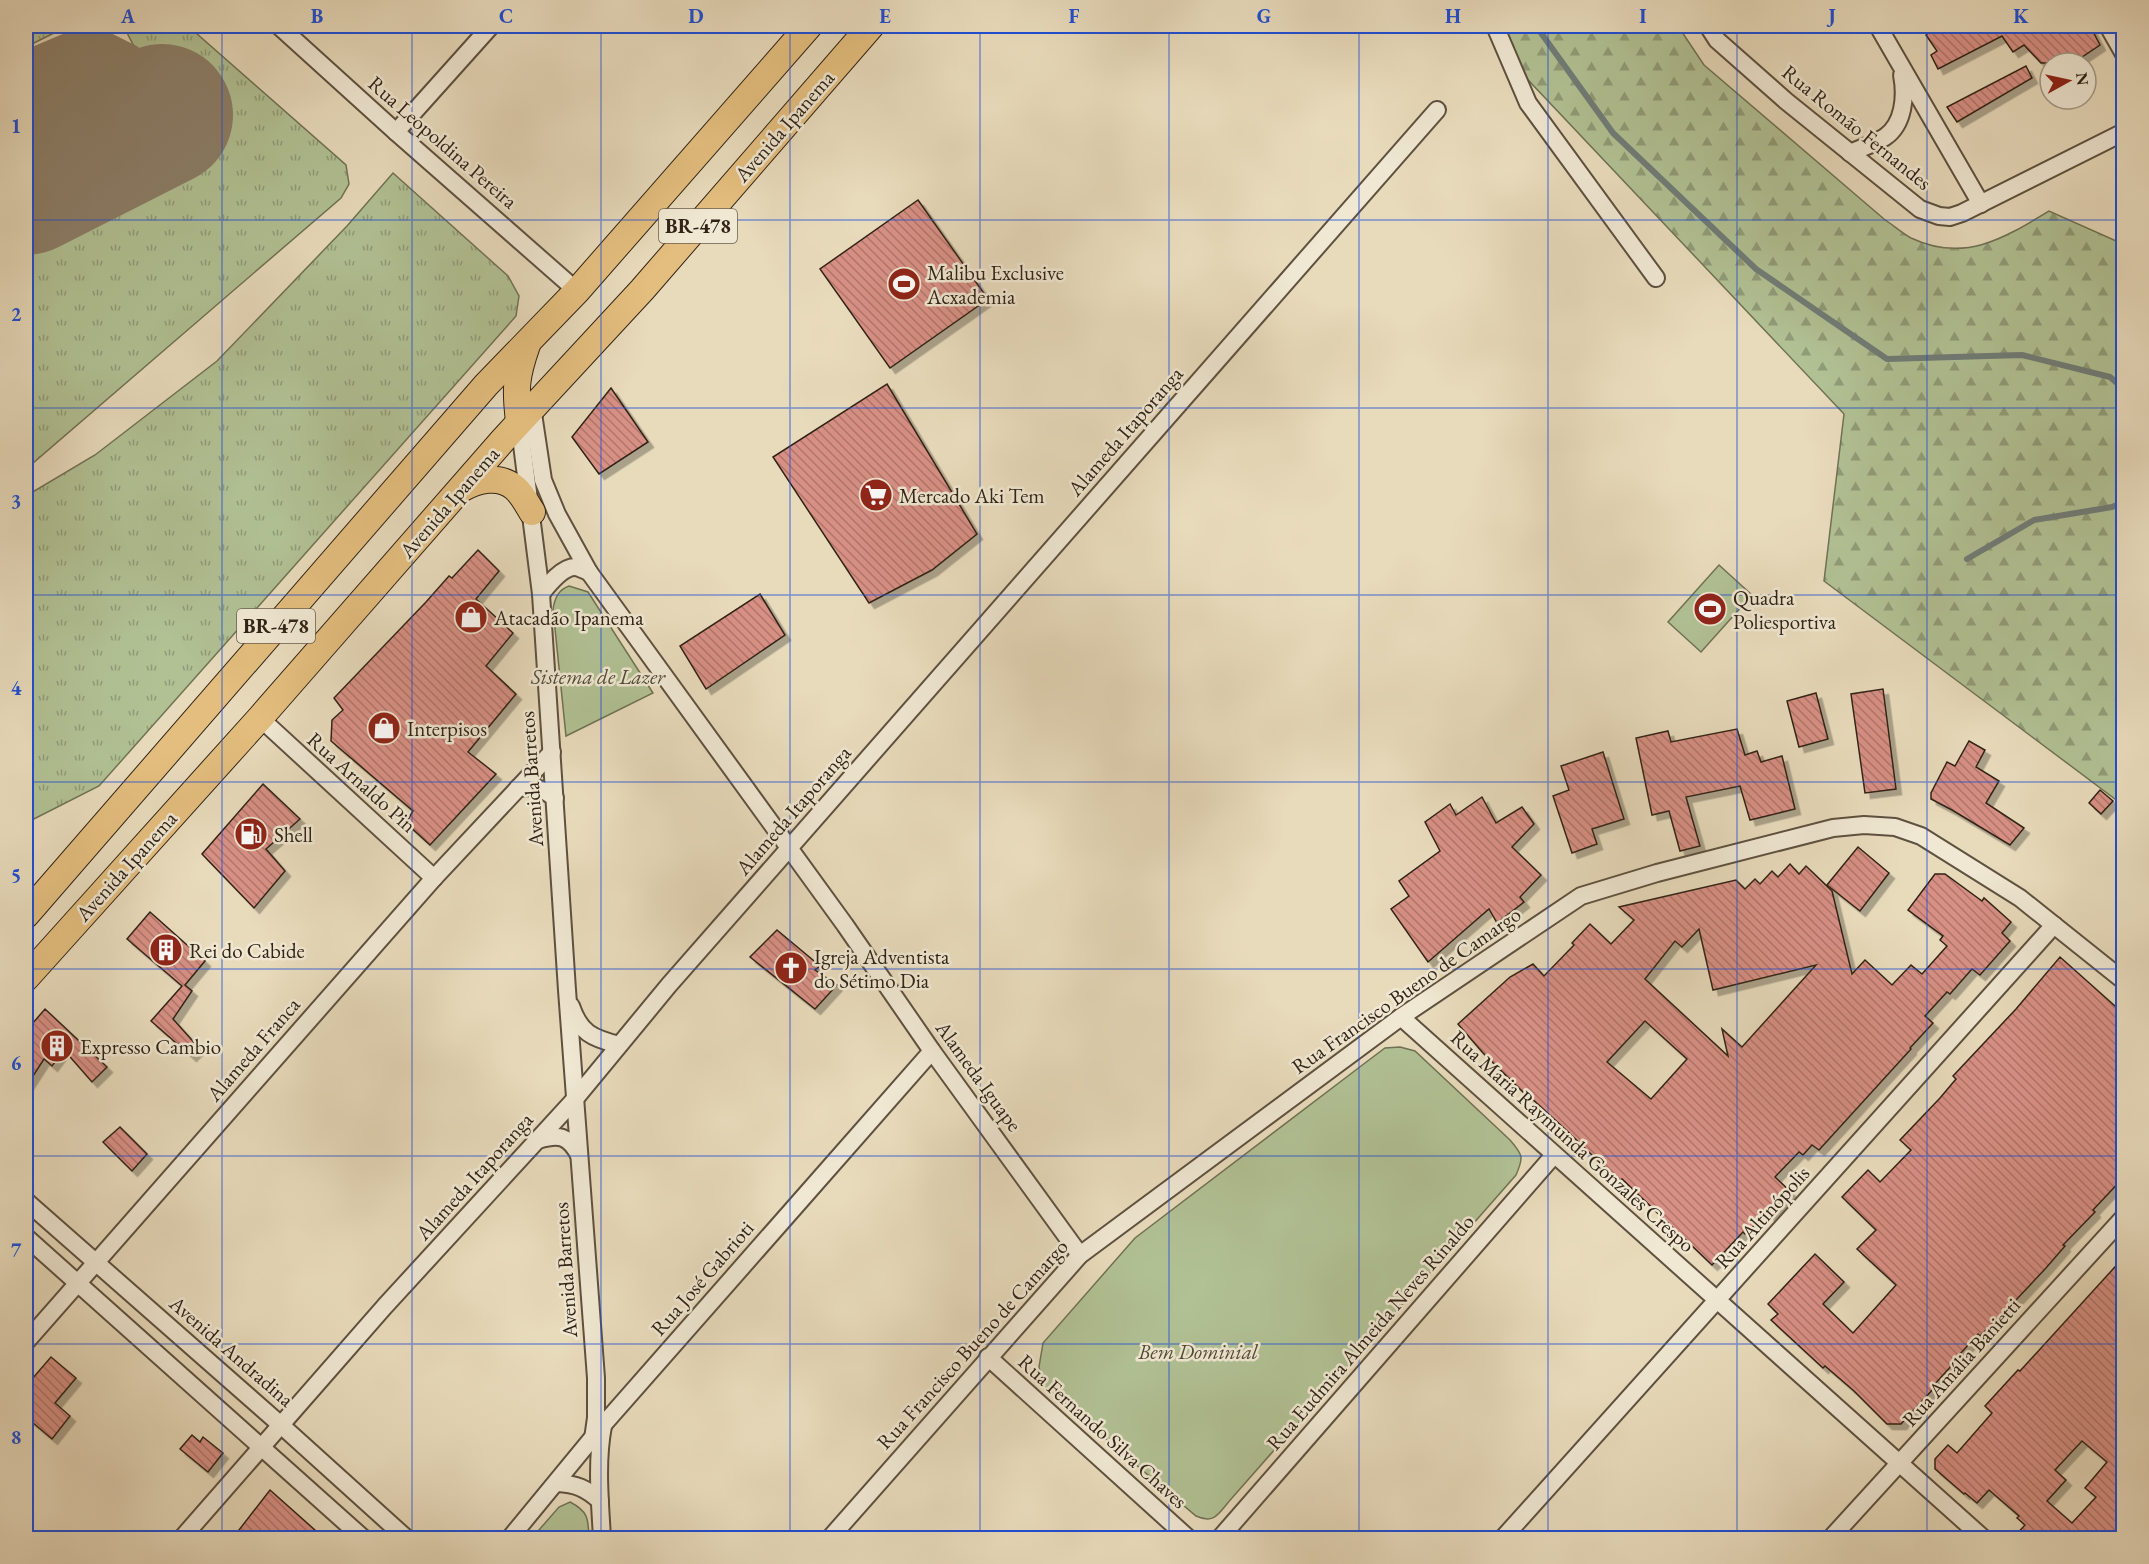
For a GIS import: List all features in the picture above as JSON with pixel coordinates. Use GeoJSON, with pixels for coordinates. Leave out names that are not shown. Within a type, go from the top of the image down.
{"type":"FeatureCollection","features":[{"type":"Feature","properties":{"kind":"main road","name":"Avenida Ipanema"},"geometry":{"type":"LineString","coordinates":[[26,915],[486,385],[577,291],[809,26]]}},
{"type":"Feature","properties":{"kind":"main road","name":"Avenida Ipanema"},"geometry":{"type":"LineString","coordinates":[[26,978],[260,718],[526,414],[642,290],[871,26]]}},
{"type":"Feature","properties":{"kind":"main road"},"geometry":{"type":"LineString","coordinates":[[526,414],[516,394],[518,372],[529,340]]}},
{"type":"Feature","properties":{"kind":"main road"},"geometry":{"type":"LineString","coordinates":[[460,489],[476,480],[490,479],[503,482],[517,489],[532,512]]}},
{"type":"Feature","properties":{"kind":"street","name":"Rua Leopoldina Pereira"},"geometry":{"type":"LineString","coordinates":[[279,26],[577,291]]}},
{"type":"Feature","properties":{"kind":"street"},"geometry":{"type":"LineString","coordinates":[[396,132],[491,26]]}},
{"type":"Feature","properties":{"kind":"street"},"geometry":{"type":"LineString","coordinates":[[1495,26],[1528,103],[1656,278]]}},
{"type":"Feature","properties":{"kind":"street","name":"Rua Romão Fernandes"},"geometry":{"type":"LineString","coordinates":[[1708,26],[1718,40],[1786,101],[1920,209],[1939,216],[1950,217]]}},
{"type":"Feature","properties":{"kind":"street"},"geometry":{"type":"LineString","coordinates":[[1878,26],[1981,204]]}},
{"type":"Feature","properties":{"kind":"street"},"geometry":{"type":"LineString","coordinates":[[2108,26],[2124,54]]}},
{"type":"Feature","properties":{"kind":"street"},"geometry":{"type":"LineString","coordinates":[[1850,153],[1885,137],[1893,130],[1903,104],[1904,85],[1900,66]]}},
{"type":"Feature","properties":{"kind":"street","name":"Alameda Itaporanga"},"geometry":{"type":"LineString","coordinates":[[182,1539],[385,1306],[575,1099],[669,985],[1437,110]]}},
{"type":"Feature","properties":{"kind":"street"},"geometry":{"type":"LineString","coordinates":[[1950,217],[1981,204],[2124,132]]}},
{"type":"Feature","properties":{"kind":"street"},"geometry":{"type":"LineString","coordinates":[[1950,217],[1959,207],[1962,195],[1960,168]]}},
{"type":"Feature","properties":{"kind":"street","name":"Avenida Barretos"},"geometry":{"type":"LineString","coordinates":[[526,414],[532,512],[541,594],[596,1378],[602,1539]]}},
{"type":"Feature","properties":{"kind":"street","name":"Alameda Iguape"},"geometry":{"type":"LineString","coordinates":[[526,414],[543,480],[557,514],[589,572],[845,925],[932,1051],[1080,1255]]}},
{"type":"Feature","properties":{"kind":"street"},"geometry":{"type":"LineString","coordinates":[[541,594],[565,570],[574,567],[589,572]]}},
{"type":"Feature","properties":{"kind":"street","name":"Rua Arnaldo Pin"},"geometry":{"type":"LineString","coordinates":[[260,718],[434,878]]}},
{"type":"Feature","properties":{"kind":"street","name":"Alameda Franca"},"geometry":{"type":"LineString","coordinates":[[26,1341],[434,878],[552,752]]}},
{"type":"Feature","properties":{"kind":"street"},"geometry":{"type":"LineString","coordinates":[[518,788],[532,786],[540,788],[555,798]]}},
{"type":"Feature","properties":{"kind":"street","name":"Rua Francisco Bueno de Camargo"},"geometry":{"type":"LineString","coordinates":[[830,1539],[1080,1255],[1401,1017],[1581,896],[1657,873],[1833,828],[1864,825],[1894,827],[1921,836],[2020,898],[2124,981]]}},
{"type":"Feature","properties":{"kind":"street","name":"Rua Altinópolis"},"geometry":{"type":"LineString","coordinates":[[1503,1539],[2054,925]]}},
{"type":"Feature","properties":{"kind":"street","name":"Avenida Barretos"},"geometry":{"type":"LineString","coordinates":[[567,990],[575,1017],[587,1034],[619,1045]]}},
{"type":"Feature","properties":{"kind":"street","name":"Rua Maria Raymunda Gonzales Crespo"},"geometry":{"type":"LineString","coordinates":[[1401,1017],[1983,1539]]}},
{"type":"Feature","properties":{"kind":"street","name":"Rua José Gabrioti"},"geometry":{"type":"LineString","coordinates":[[510,1539],[598,1432],[932,1051]]}},
{"type":"Feature","properties":{"kind":"street"},"geometry":{"type":"LineString","coordinates":[[538,1140],[554,1135],[564,1138],[573,1144],[579,1155]]}},
{"type":"Feature","properties":{"kind":"street","name":"Rua Eudmira Almeida Neves Rinaldo"},"geometry":{"type":"LineString","coordinates":[[1220,1539],[1554,1155]]}},
{"type":"Feature","properties":{"kind":"street","name":"Avenida Andradina"},"geometry":{"type":"LineString","coordinates":[[26,1201],[282,1425],[406,1539]]}},
{"type":"Feature","properties":{"kind":"street","name":"Rua Amália Banietti"},"geometry":{"type":"LineString","coordinates":[[1831,1539],[2124,1217]]}},
{"type":"Feature","properties":{"kind":"street"},"geometry":{"type":"LineString","coordinates":[[26,1237],[363,1539]]}},
{"type":"Feature","properties":{"kind":"street","name":"Rua Fernando Silva Chaves"},"geometry":{"type":"LineString","coordinates":[[988,1357],[1188,1539]]}},
{"type":"Feature","properties":{"kind":"street"},"geometry":{"type":"LineString","coordinates":[[558,1483],[578,1485],[588,1490],[600,1501]]}},
{"type":"Feature","properties":{"kind":"green space"},"geometry":{"type":"Polygon","coordinates":[[[26,26],[68,26],[26,47],[26,26]]]}},
{"type":"Feature","properties":{"kind":"green space"},"geometry":{"type":"Polygon","coordinates":[[[120,26],[188,26],[346,165],[349,184],[341,198],[26,469],[26,224],[184,144],[125,29],[120,26]]]}},
{"type":"Feature","properties":{"kind":"green space"},"geometry":{"type":"Polygon","coordinates":[[[1485,26],[1678,26],[1704,65],[1884,219],[1911,238],[1930,245],[1966,248],[1983,244],[2015,231],[2049,211],[2123,244],[2123,805],[1824,581],[1844,414],[1512,63],[1485,26]]]}},
{"type":"Feature","properties":{"kind":"green space"},"geometry":{"type":"Polygon","coordinates":[[[393,173],[508,276],[519,296],[516,316],[99,786],[26,823],[26,496],[95,455],[217,361],[347,226],[393,173]]]}},
{"type":"Feature","properties":{"kind":"green space","name":"Quadra Poliesportiva"},"geometry":{"type":"Polygon","coordinates":[[[1719,565],[1752,595],[1701,652],[1668,622],[1719,565]]]}},
{"type":"Feature","properties":{"kind":"green space","name":"Sistema de Lazer"},"geometry":{"type":"Polygon","coordinates":[[[569,586],[588,592],[653,693],[566,736],[553,609],[558,595],[569,586]]]}},
{"type":"Feature","properties":{"kind":"green space","name":"Bem Dominial"},"geometry":{"type":"Polygon","coordinates":[[[1400,1047],[1415,1051],[1510,1140],[1521,1156],[1516,1175],[1217,1516],[1208,1519],[1196,1516],[1043,1385],[1039,1367],[1043,1343],[1135,1238],[1385,1048],[1400,1047]]]}},
{"type":"Feature","properties":{"kind":"green space"},"geometry":{"type":"Polygon","coordinates":[[[570,1502],[584,1513],[589,1538],[532,1538],[559,1507],[570,1502]]]}},
{"type":"Feature","properties":{"kind":"building"},"geometry":{"type":"Polygon","coordinates":[[[1923,26],[2090,26],[2100,45],[2091,51],[2038,51],[2038,60],[2024,45],[2013,52],[2002,36],[1938,69],[1931,55],[1937,51],[1926,35],[1928,33],[1923,26]]]}},
{"type":"Feature","properties":{"kind":"building"},"geometry":{"type":"Polygon","coordinates":[[[2026,66],[2032,78],[1957,122],[1947,107],[2026,66]]]}},
{"type":"Feature","properties":{"kind":"building","name":"Malibu Exclusive Acxademia"},"geometry":{"type":"Polygon","coordinates":[[[918,200],[988,299],[890,368],[820,269],[918,200]]]}},
{"type":"Feature","properties":{"kind":"building","name":"Mercado Aki Tem"},"geometry":{"type":"Polygon","coordinates":[[[887,384],[977,534],[932,570],[869,603],[773,457],[887,384]]]}},
{"type":"Feature","properties":{"kind":"building"},"geometry":{"type":"Polygon","coordinates":[[[611,388],[648,442],[599,474],[572,437],[611,388]]]}},
{"type":"Feature","properties":{"kind":"building","name":"Interpisos"},"geometry":{"type":"Polygon","coordinates":[[[478,550],[499,571],[476,599],[513,633],[486,666],[516,694],[468,752],[496,774],[430,845],[406,823],[413,811],[331,741],[332,720],[343,710],[334,698],[449,576],[452,578],[478,550]]]}},
{"type":"Feature","properties":{"kind":"building"},"geometry":{"type":"Polygon","coordinates":[[[760,594],[785,635],[706,689],[680,646],[760,594]]]}},
{"type":"Feature","properties":{"kind":"building"},"geometry":{"type":"Polygon","coordinates":[[[1883,689],[1896,789],[1865,793],[1851,694],[1883,689]]]}},
{"type":"Feature","properties":{"kind":"building"},"geometry":{"type":"Polygon","coordinates":[[[1816,693],[1828,739],[1799,747],[1787,701],[1816,693]]]}},
{"type":"Feature","properties":{"kind":"building"},"geometry":{"type":"Polygon","coordinates":[[[1737,729],[1745,755],[1757,751],[1761,762],[1782,756],[1795,809],[1750,820],[1740,786],[1686,797],[1700,846],[1680,851],[1669,811],[1652,815],[1636,738],[1668,731],[1671,742],[1737,729]]]}},
{"type":"Feature","properties":{"kind":"building"},"geometry":{"type":"Polygon","coordinates":[[[1969,741],[1985,750],[1976,767],[1999,781],[1986,803],[2024,828],[2010,845],[1931,799],[1931,793],[1947,762],[1955,766],[1969,741]]]}},
{"type":"Feature","properties":{"kind":"building"},"geometry":{"type":"Polygon","coordinates":[[[1603,752],[1624,819],[1592,829],[1597,844],[1572,853],[1553,796],[1569,790],[1561,766],[1603,752]]]}},
{"type":"Feature","properties":{"kind":"building","name":"Shell"},"geometry":{"type":"Polygon","coordinates":[[[263,784],[300,819],[266,849],[285,871],[254,908],[202,854],[263,784]]]}},
{"type":"Feature","properties":{"kind":"building"},"geometry":{"type":"Polygon","coordinates":[[[2100,790],[2113,801],[2101,814],[2089,803],[2100,790]]]}},
{"type":"Feature","properties":{"kind":"building"},"geometry":{"type":"Polygon","coordinates":[[[1482,797],[1496,823],[1522,807],[1534,824],[1512,847],[1541,875],[1520,897],[1524,902],[1497,923],[1489,909],[1428,962],[1391,909],[1409,896],[1399,881],[1440,851],[1425,822],[1450,804],[1456,815],[1482,797]]]}},
{"type":"Feature","properties":{"kind":"building"},"geometry":{"type":"Polygon","coordinates":[[[1858,847],[1889,873],[1860,911],[1827,885],[1858,847]]]}},
{"type":"Feature","properties":{"kind":"building"},"geometry":{"type":"Polygon","coordinates":[[[1790,864],[1799,874],[1806,866],[1832,891],[1852,974],[1865,960],[1892,985],[1911,965],[1922,974],[1947,946],[1940,940],[1943,936],[1908,910],[1935,874],[1945,874],[1982,901],[1984,898],[2011,922],[2002,933],[2010,941],[1980,975],[1972,969],[1950,994],[1947,992],[1925,1016],[1933,1023],[1819,1150],[1812,1145],[1803,1155],[1799,1152],[1775,1177],[1791,1192],[1769,1215],[1767,1213],[1745,1234],[1743,1232],[1712,1265],[1622,1179],[1620,1182],[1527,1096],[1483,1053],[1458,1024],[1510,977],[1533,964],[1544,976],[1574,945],[1572,943],[1590,924],[1611,944],[1634,920],[1619,907],[1736,880],[1745,889],[1755,879],[1760,884],[1772,871],[1778,877],[1790,864]],[[1699,929],[1682,947],[1675,941],[1645,979],[1728,1056],[1722,1029],[1742,1047],[1816,965],[1713,990],[1699,929]],[[1645,1021],[1607,1062],[1651,1099],[1687,1059],[1645,1021]]]}},
{"type":"Feature","properties":{"kind":"building","name":"Rei do Cabide"},"geometry":{"type":"Polygon","coordinates":[[[150,912],[205,961],[185,985],[192,991],[173,1019],[199,1048],[191,1056],[151,1021],[182,986],[127,939],[150,912]]]}},
{"type":"Feature","properties":{"kind":"building","name":"Igreja Adventista do Sétimo Dia"},"geometry":{"type":"Polygon","coordinates":[[[777,930],[820,966],[815,970],[837,985],[815,1009],[750,957],[777,930]]]}},
{"type":"Feature","properties":{"kind":"building"},"geometry":{"type":"Polygon","coordinates":[[[2060,957],[2124,1014],[2124,1177],[2063,1245],[2065,1246],[2046,1268],[1980,1336],[1978,1334],[1901,1424],[1887,1424],[1854,1391],[1825,1366],[1823,1368],[1771,1320],[1778,1314],[1768,1304],[1815,1254],[1844,1282],[1823,1304],[1853,1333],[1896,1285],[1857,1249],[1876,1230],[1842,1197],[1868,1170],[1880,1182],[1911,1150],[1900,1140],[1940,1098],[1956,1079],[1953,1076],[2016,1009],[2060,957]]]}},
{"type":"Feature","properties":{"kind":"building","name":"Expresso Cambio"},"geometry":{"type":"Polygon","coordinates":[[[45,1009],[107,1067],[92,1082],[64,1050],[52,1066],[44,1059],[26,1087],[26,1031],[45,1009]]]}},
{"type":"Feature","properties":{"kind":"building"},"geometry":{"type":"Polygon","coordinates":[[[120,1127],[147,1154],[132,1171],[103,1142],[120,1127]]]}},
{"type":"Feature","properties":{"kind":"building"},"geometry":{"type":"Polygon","coordinates":[[[2124,1257],[2124,1528],[2114,1539],[2012,1539],[2025,1525],[2017,1518],[2019,1516],[1989,1490],[1977,1503],[1935,1469],[1935,1459],[1948,1445],[1957,1453],[1992,1413],[1985,1406],[2018,1370],[2020,1371],[2124,1257]],[[2082,1441],[2055,1470],[2066,1480],[2047,1501],[2072,1523],[2096,1497],[2085,1488],[2107,1462],[2082,1441]]]}},
{"type":"Feature","properties":{"kind":"building"},"geometry":{"type":"Polygon","coordinates":[[[51,1357],[76,1378],[55,1403],[70,1416],[52,1439],[26,1417],[26,1386],[51,1357]]]}},
{"type":"Feature","properties":{"kind":"building"},"geometry":{"type":"Polygon","coordinates":[[[192,1435],[200,1442],[203,1437],[223,1453],[208,1472],[180,1449],[192,1435]]]}},
{"type":"Feature","properties":{"kind":"building"},"geometry":{"type":"Polygon","coordinates":[[[270,1490],[325,1539],[232,1539],[270,1490]]]}},
{"type":"Feature","properties":{"kind":"waterway"},"geometry":{"type":"LineString","coordinates":[[1536,26],[1613,133],[1756,269],[1887,359],[2022,355],[2110,377],[2124,389]]}},
{"type":"Feature","properties":{"kind":"waterway"},"geometry":{"type":"LineString","coordinates":[[1967,559],[2034,520],[2112,507],[2124,502]]}},
{"type":"Feature","properties":{"kind":"taxiway"},"geometry":{"type":"LineString","coordinates":[[26,93],[39,75],[72,61],[99,59],[123,71],[142,97],[147,123],[132,149],[99,174],[26,193]]}},
{"type":"Feature","properties":{"kind":"runway"},"geometry":{"type":"LineString","coordinates":[[26,184],[162,115]]}},
{"type":"Feature","properties":{"kind":"place","name":"Malibu Exclusive Acxademia"},"geometry":{"type":"Point","coordinates":[904,284]}},
{"type":"Feature","properties":{"kind":"place","name":"Mercado Aki Tem"},"geometry":{"type":"Point","coordinates":[876,495]}},
{"type":"Feature","properties":{"kind":"place","name":"Quadra Poliesportiva"},"geometry":{"type":"Point","coordinates":[1710,609]}},
{"type":"Feature","properties":{"kind":"place","name":"Atacadão Ipanema"},"geometry":{"type":"Point","coordinates":[471,617]}},
{"type":"Feature","properties":{"kind":"place","name":"Interpisos"},"geometry":{"type":"Point","coordinates":[384,728]}},
{"type":"Feature","properties":{"kind":"place","name":"Shell"},"geometry":{"type":"Point","coordinates":[251,834]}},
{"type":"Feature","properties":{"kind":"place","name":"Rei do Cabide"},"geometry":{"type":"Point","coordinates":[166,950]}},
{"type":"Feature","properties":{"kind":"place","name":"Igreja Adventista do Sétimo Dia"},"geometry":{"type":"Point","coordinates":[791,968]}},
{"type":"Feature","properties":{"kind":"place","name":"Expresso Cambio"},"geometry":{"type":"Point","coordinates":[57,1046]}}]}
